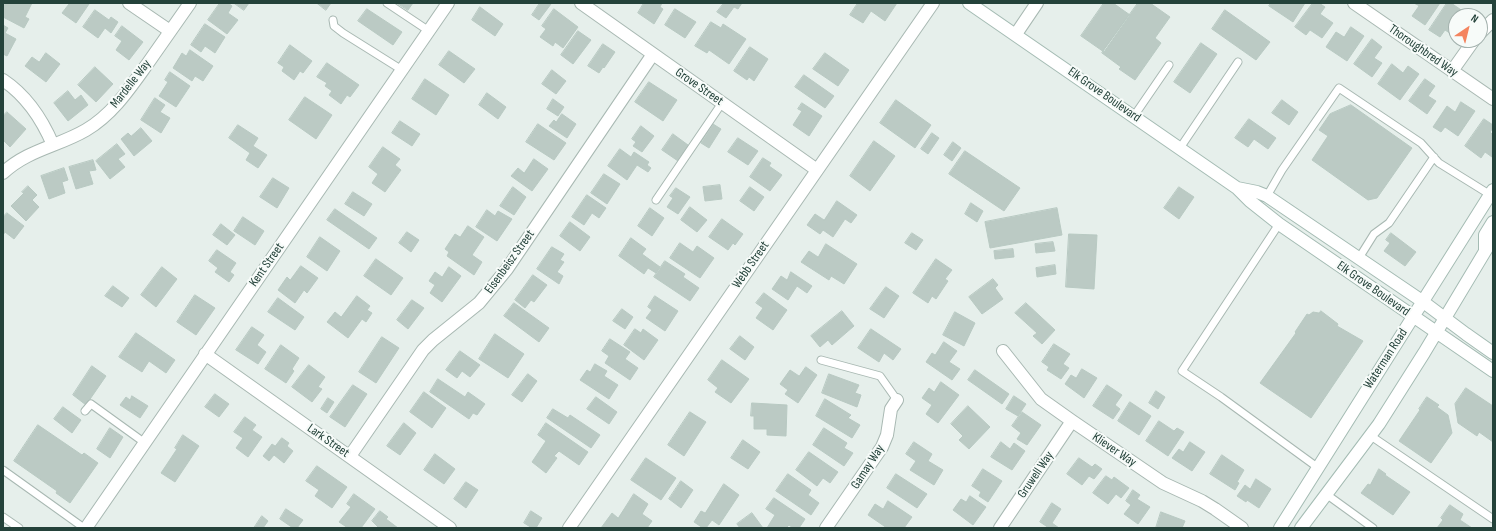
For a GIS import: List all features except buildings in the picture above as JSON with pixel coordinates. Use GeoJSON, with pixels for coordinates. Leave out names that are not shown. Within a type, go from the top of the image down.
{"type":"FeatureCollection","features":[{"type":"Feature","properties":{"kind":"street"},"geometry":{"type":"LineString","coordinates":[[129,3],[170,31]]}},
{"type":"Feature","properties":{"kind":"street","name":"Mardelle Way"},"geometry":{"type":"LineString","coordinates":[[3,173],[28,154],[64,141],[86,130],[110,112],[128,91],[190,3]]}},
{"type":"Feature","properties":{"kind":"street","name":"Kent Street"},"geometry":{"type":"LineString","coordinates":[[85,528],[448,3]]}},
{"type":"Feature","properties":{"kind":"street","name":"Grove Street"},"geometry":{"type":"LineString","coordinates":[[581,3],[817,170]]}},
{"type":"Feature","properties":{"kind":"street","name":"Webb Street"},"geometry":{"type":"LineString","coordinates":[[569,528],[933,3]]}},
{"type":"Feature","properties":{"kind":"street","name":"Elk Grove Boulevard"},"geometry":{"type":"LineString","coordinates":[[970,3],[1238,188],[1250,201],[1279,224],[1493,371]]}},
{"type":"Feature","properties":{"kind":"street"},"geometry":{"type":"LineString","coordinates":[[1016,34],[1037,3]]}},
{"type":"Feature","properties":{"kind":"street","name":"Thoroughbred Way"},"geometry":{"type":"LineString","coordinates":[[1354,3],[1493,99]]}},
{"type":"Feature","properties":{"kind":"street"},"geometry":{"type":"LineString","coordinates":[[1452,71],[1468,48]]}},
{"type":"Feature","properties":{"kind":"street","name":"Eisenbeisz Street"},"geometry":{"type":"LineString","coordinates":[[350,456],[423,350],[479,303],[507,269],[653,54]]}},
{"type":"Feature","properties":{"kind":"street"},"geometry":{"type":"LineString","coordinates":[[3,80],[36,112],[53,145]]}},
{"type":"Feature","properties":{"kind":"street","name":"Elk Grove Boulevard"},"geometry":{"type":"LineString","coordinates":[[1238,188],[1267,196],[1422,301],[1493,353]]}},
{"type":"Feature","properties":{"kind":"street","name":"Waterman Road"},"geometry":{"type":"LineString","coordinates":[[1280,528],[1491,192]]}},
{"type":"Feature","properties":{"kind":"street"},"geometry":{"type":"LineString","coordinates":[[1485,251],[1485,235],[1493,222]]}},
{"type":"Feature","properties":{"kind":"street"},"geometry":{"type":"LineString","coordinates":[[1301,528],[1371,436],[1493,238]]}},
{"type":"Feature","properties":{"kind":"street","name":"Kliever Way"},"geometry":{"type":"LineString","coordinates":[[1003,351],[1042,399],[1163,483],[1202,501],[1216,509],[1242,528]]}},
{"type":"Feature","properties":{"kind":"street","name":"Lark Street"},"geometry":{"type":"LineString","coordinates":[[206,354],[450,528]]}},
{"type":"Feature","properties":{"kind":"street","name":"Gamay Way"},"geometry":{"type":"LineString","coordinates":[[826,528],[882,447],[890,422],[891,409],[897,400]]}},
{"type":"Feature","properties":{"kind":"street","name":"Gruwell Way"},"geometry":{"type":"LineString","coordinates":[[1001,528],[1072,421]]}},
{"type":"Feature","properties":{"kind":"lane"},"geometry":{"type":"LineString","coordinates":[[387,3],[429,31]]}},
{"type":"Feature","properties":{"kind":"lane"},"geometry":{"type":"LineString","coordinates":[[333,20],[334,26],[343,33],[402,70]]}},
{"type":"Feature","properties":{"kind":"lane"},"geometry":{"type":"LineString","coordinates":[[1180,148],[1238,62]]}},
{"type":"Feature","properties":{"kind":"lane"},"geometry":{"type":"LineString","coordinates":[[1134,116],[1169,66]]}},
{"type":"Feature","properties":{"kind":"lane"},"geometry":{"type":"LineString","coordinates":[[1267,196],[1282,170],[1339,88],[1421,143],[1439,163],[1491,192]]}},
{"type":"Feature","properties":{"kind":"lane"},"geometry":{"type":"LineString","coordinates":[[656,200],[722,103]]}},
{"type":"Feature","properties":{"kind":"lane"},"geometry":{"type":"LineString","coordinates":[[1358,258],[1374,234],[1389,223],[1434,158]]}},
{"type":"Feature","properties":{"kind":"lane"},"geometry":{"type":"LineString","coordinates":[[1279,224],[1182,371],[1221,397],[1317,467]]}},
{"type":"Feature","properties":{"kind":"lane"},"geometry":{"type":"LineString","coordinates":[[821,360],[880,376],[897,400]]}},
{"type":"Feature","properties":{"kind":"lane"},"geometry":{"type":"LineString","coordinates":[[85,411],[91,404],[145,442]]}},
{"type":"Feature","properties":{"kind":"lane"},"geometry":{"type":"LineString","coordinates":[[1371,436],[1493,519]]}},
{"type":"Feature","properties":{"kind":"lane"},"geometry":{"type":"LineString","coordinates":[[3,470],[85,528]]}},
{"type":"Feature","properties":{"kind":"lane"},"geometry":{"type":"LineString","coordinates":[[1326,494],[1373,528]]}},
{"type":"Feature","properties":{"kind":"lane"},"geometry":{"type":"LineString","coordinates":[[3,517],[19,528]]}}]}
